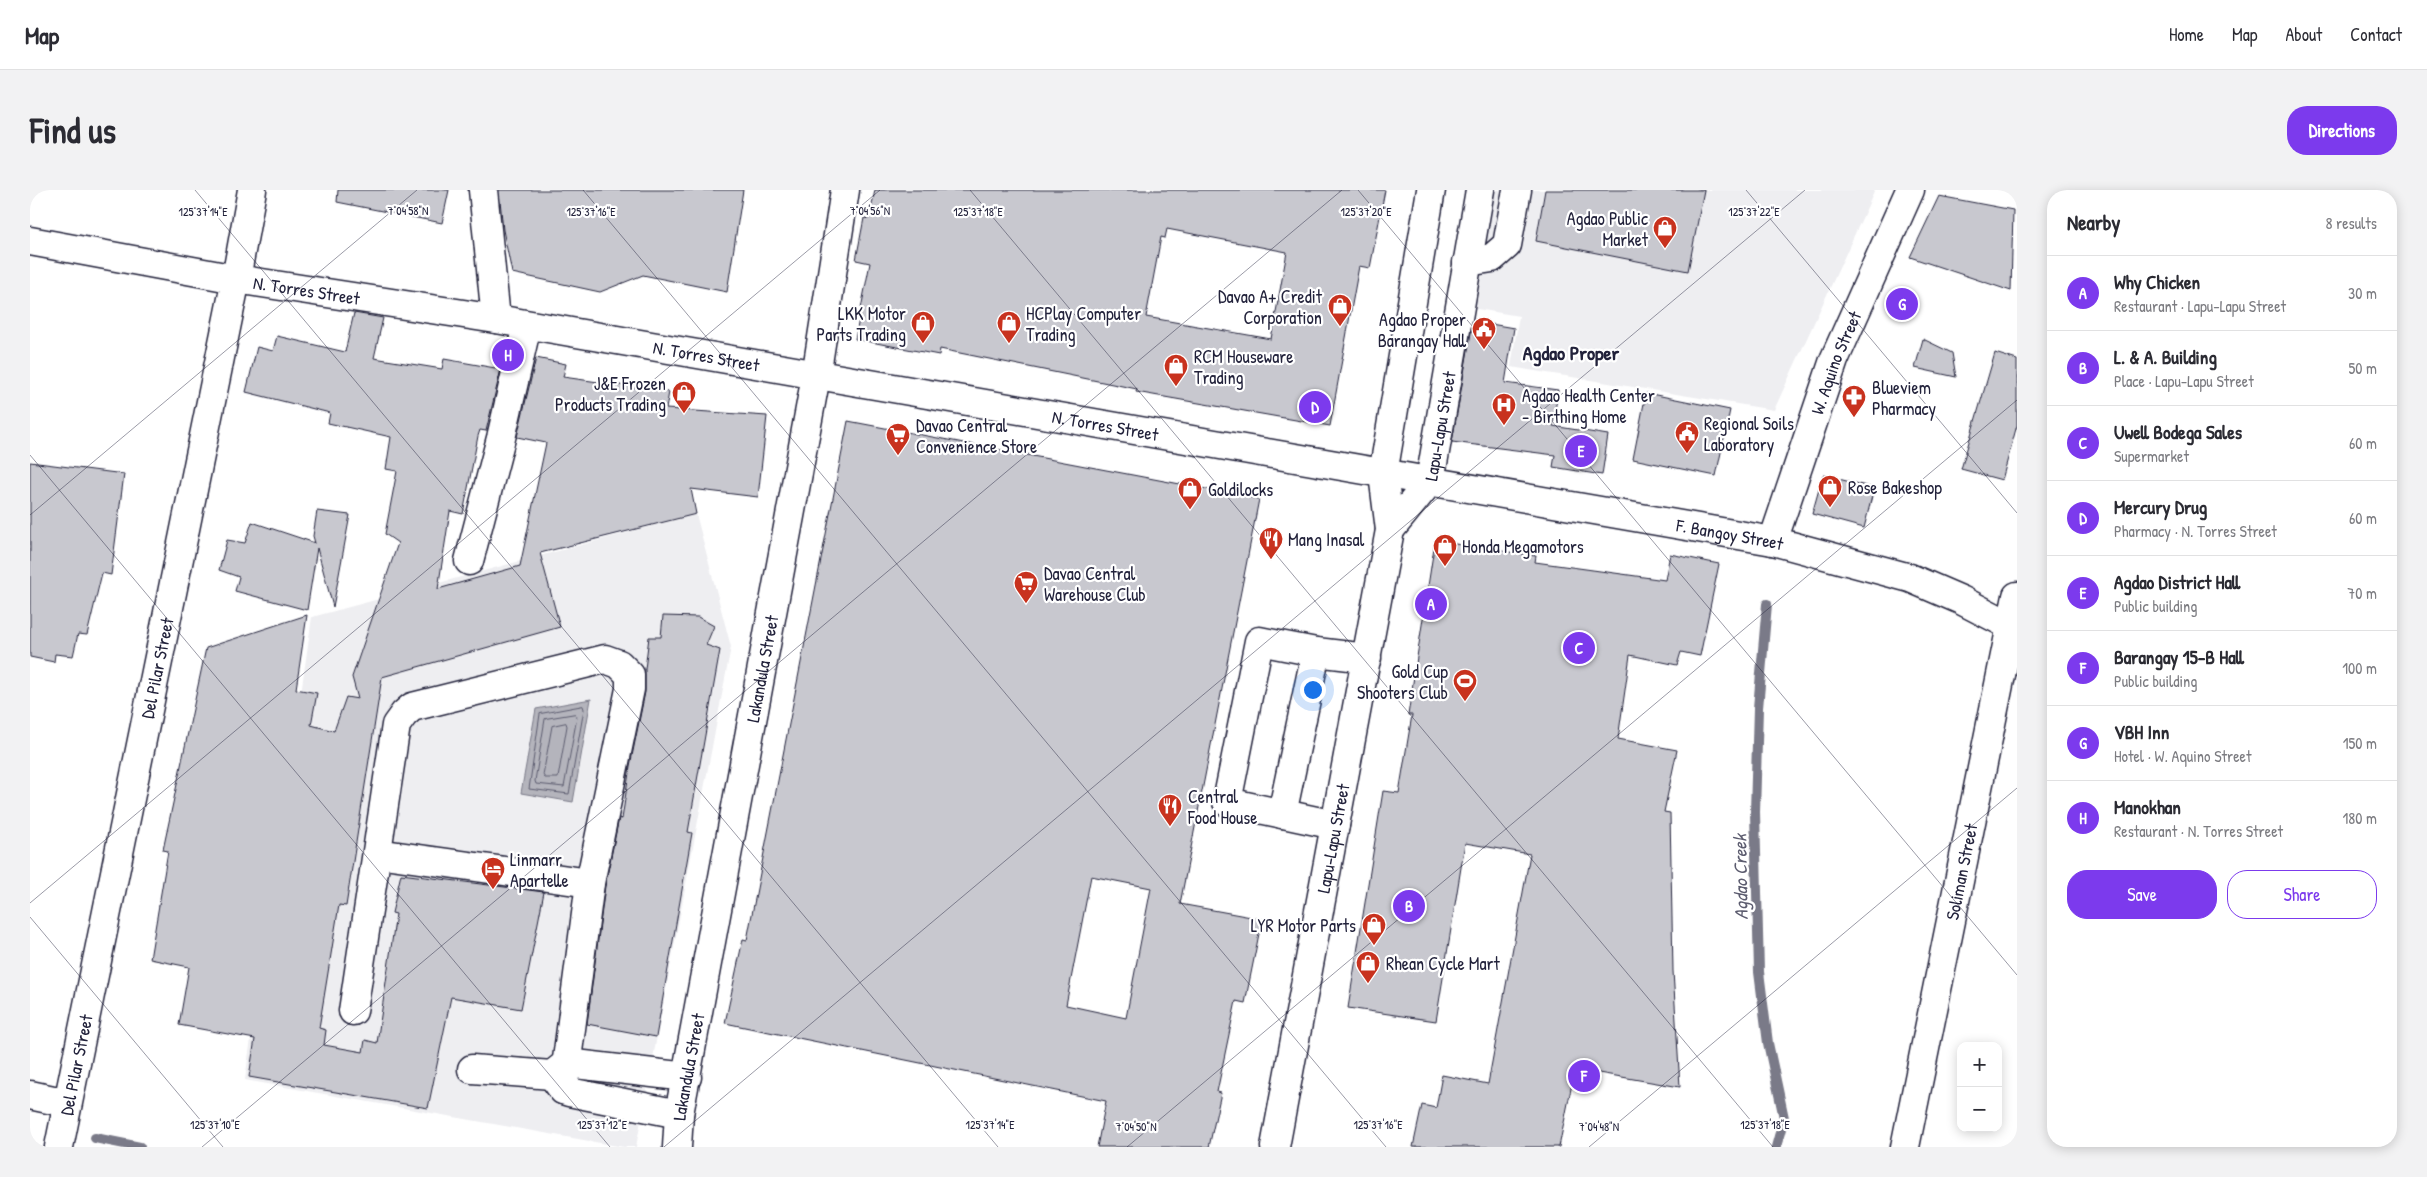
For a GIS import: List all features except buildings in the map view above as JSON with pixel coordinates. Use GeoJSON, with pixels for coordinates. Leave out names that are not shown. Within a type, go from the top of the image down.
{"type":"FeatureCollection","features":[{"type":"Feature","properties":{"kind":"street","name":"Del Pilar Street"},"geometry":{"type":"LineString","coordinates":[[59,1147],[236,279],[252,190]]}},
{"type":"Feature","properties":{"kind":"street"},"geometry":{"type":"LineString","coordinates":[[483,190],[496,319]]}},
{"type":"Feature","properties":{"kind":"street","name":"Lakandula Street"},"geometry":{"type":"LineString","coordinates":[[677,1147],[679,1114],[816,376],[845,190]]}},
{"type":"Feature","properties":{"kind":"street","name":"Lapu-Lapu Street"},"geometry":{"type":"LineString","coordinates":[[1275,1147],[1390,530],[1383,474],[1431,190]]}},
{"type":"Feature","properties":{"kind":"street","name":"Lapu-Lapu Street"},"geometry":{"type":"LineString","coordinates":[[1390,530],[1430,482],[1480,190]]}},
{"type":"Feature","properties":{"kind":"street"},"geometry":{"type":"LineString","coordinates":[[1467,262],[1492,258],[1507,245],[1517,190]]}},
{"type":"Feature","properties":{"kind":"street","name":"W. Aquino Street"},"geometry":{"type":"LineString","coordinates":[[1773,540],[1834,360],[1910,190]]}},
{"type":"Feature","properties":{"kind":"street","name":"N. Torres Street"},"geometry":{"type":"LineString","coordinates":[[30,241],[236,279],[496,319],[1430,482]]}},
{"type":"Feature","properties":{"kind":"street"},"geometry":{"type":"LineString","coordinates":[[469,561],[501,438],[527,325]]}},
{"type":"Feature","properties":{"kind":"street","name":"F. Bangoy Street"},"geometry":{"type":"LineString","coordinates":[[1430,482],[1773,540],[1910,578],[2014,627]]}},
{"type":"Feature","properties":{"kind":"street","name":"Soliman Street"},"geometry":{"type":"LineString","coordinates":[[1905,1147],[2014,627],[2017,596]]}},
{"type":"Feature","properties":{"kind":"street"},"geometry":{"type":"LineString","coordinates":[[1335,825],[1227,802],[1259,641],[1316,652],[1367,658]]}},
{"type":"Feature","properties":{"kind":"street"},"geometry":{"type":"LineString","coordinates":[[1282,814],[1316,652]]}},
{"type":"Feature","properties":{"kind":"street"},"geometry":{"type":"LineString","coordinates":[[353,1011],[396,725],[412,707],[605,659],[619,664],[630,675],[630,688],[590,883],[561,1076]]}},
{"type":"Feature","properties":{"kind":"street"},"geometry":{"type":"LineString","coordinates":[[377,854],[590,883]]}},
{"type":"Feature","properties":{"kind":"street"},"geometry":{"type":"LineString","coordinates":[[472,1069],[561,1076],[687,1077]]}},
{"type":"Feature","properties":{"kind":"street"},"geometry":{"type":"LineString","coordinates":[[561,1076],[679,1114]]}},
{"type":"Feature","properties":{"kind":"street"},"geometry":{"type":"LineString","coordinates":[[30,1095],[67,1102]]}},
{"type":"Feature","properties":{"kind":"shaded area","name":"Agdao Public Market"},"geometry":{"type":"Polygon","coordinates":[[[1492,190],[1875,190],[1774,410],[1511,367],[1519,316],[1471,308],[1492,190]]]}},
{"type":"Feature","properties":{"kind":"shaded area"},"geometry":{"type":"Polygon","coordinates":[[[696,514],[731,647],[636,1147],[623,1147],[245,1080],[312,617],[696,514]]]}},
{"type":"Feature","properties":{"kind":"water"},"geometry":{"type":"Polygon","coordinates":[[[591,699],[573,802],[521,793],[536,709],[591,699]]]}},
{"type":"Feature","properties":{"kind":"waterway","name":"Agdao Creek"},"geometry":{"type":"LineString","coordinates":[[1767,604],[1758,708],[1755,812],[1759,972],[1768,1043],[1784,1118],[1776,1147]]}},
{"type":"Feature","properties":{"kind":"waterway"},"geometry":{"type":"LineString","coordinates":[[95,1138],[140,1147]]}},
{"type":"Feature","properties":{"kind":"place","name":"Agdao Public Market"},"geometry":{"type":"Point","coordinates":[1665,249]}},
{"type":"Feature","properties":{"kind":"place","name":"VBH Inn"},"geometry":{"type":"Point","coordinates":[1902,304]}},
{"type":"Feature","properties":{"kind":"place","name":"Davao A+ Credit Corporation"},"geometry":{"type":"Point","coordinates":[1340,327]}},
{"type":"Feature","properties":{"kind":"place","name":"LKK Motor Parts Trading"},"geometry":{"type":"Point","coordinates":[923,344]}},
{"type":"Feature","properties":{"kind":"place","name":"HCPlay Computer Trading"},"geometry":{"type":"Point","coordinates":[1009,344]}},
{"type":"Feature","properties":{"kind":"place","name":"Agdao Proper Barangay Hall"},"geometry":{"type":"Point","coordinates":[1484,350]}},
{"type":"Feature","properties":{"kind":"place","name":"Manokhan"},"geometry":{"type":"Point","coordinates":[508,355]}},
{"type":"Feature","properties":{"kind":"place","name":"RCM Houseware Trading"},"geometry":{"type":"Point","coordinates":[1176,387]}},
{"type":"Feature","properties":{"kind":"place","name":"Mercury Drug"},"geometry":{"type":"Point","coordinates":[1315,407]}},
{"type":"Feature","properties":{"kind":"place","name":"J&E Frozen Products Trading"},"geometry":{"type":"Point","coordinates":[684,414]}},
{"type":"Feature","properties":{"kind":"place","name":"Blueviem Pharmacy"},"geometry":{"type":"Point","coordinates":[1854,418]}},
{"type":"Feature","properties":{"kind":"place","name":"Agdao Health Center - Birthing Home"},"geometry":{"type":"Point","coordinates":[1504,426]}},
{"type":"Feature","properties":{"kind":"place","name":"Agdao District Hall"},"geometry":{"type":"Point","coordinates":[1581,451]}},
{"type":"Feature","properties":{"kind":"place","name":"Regional Soils Laboratory"},"geometry":{"type":"Point","coordinates":[1687,454]}},
{"type":"Feature","properties":{"kind":"place","name":"Davao Central Convenience Store"},"geometry":{"type":"Point","coordinates":[898,456]}},
{"type":"Feature","properties":{"kind":"place","name":"Rose Bakeshop"},"geometry":{"type":"Point","coordinates":[1830,508]}},
{"type":"Feature","properties":{"kind":"place","name":"Goldilocks"},"geometry":{"type":"Point","coordinates":[1190,510]}},
{"type":"Feature","properties":{"kind":"place","name":"Mang Inasal"},"geometry":{"type":"Point","coordinates":[1271,560]}},
{"type":"Feature","properties":{"kind":"place","name":"Honda Megamotors"},"geometry":{"type":"Point","coordinates":[1445,567]}},
{"type":"Feature","properties":{"kind":"place","name":"Davao Central Warehouse Club"},"geometry":{"type":"Point","coordinates":[1026,604]}},
{"type":"Feature","properties":{"kind":"place","name":"Why Chicken"},"geometry":{"type":"Point","coordinates":[1431,604]}},
{"type":"Feature","properties":{"kind":"place","name":"Uwell Bodega Sales"},"geometry":{"type":"Point","coordinates":[1579,648]}},
{"type":"Feature","properties":{"kind":"place","name":"Gold Cup Shooters Club"},"geometry":{"type":"Point","coordinates":[1465,702]}},
{"type":"Feature","properties":{"kind":"place","name":"Central Food House"},"geometry":{"type":"Point","coordinates":[1170,827]}},
{"type":"Feature","properties":{"kind":"place","name":"Linmarr Apartelle"},"geometry":{"type":"Point","coordinates":[493,890]}},
{"type":"Feature","properties":{"kind":"place","name":"L. & A. Building"},"geometry":{"type":"Point","coordinates":[1409,906]}},
{"type":"Feature","properties":{"kind":"place","name":"LYR Motor Parts"},"geometry":{"type":"Point","coordinates":[1374,946]}},
{"type":"Feature","properties":{"kind":"place","name":"Rhean Cycle Mart"},"geometry":{"type":"Point","coordinates":[1368,984]}},
{"type":"Feature","properties":{"kind":"place","name":"Barangay 15-B Hall"},"geometry":{"type":"Point","coordinates":[1584,1076]}},
{"type":"Feature","properties":{"kind":"district","name":"Agdao Proper"},"geometry":{"type":"Point","coordinates":[1571,352]}}]}
